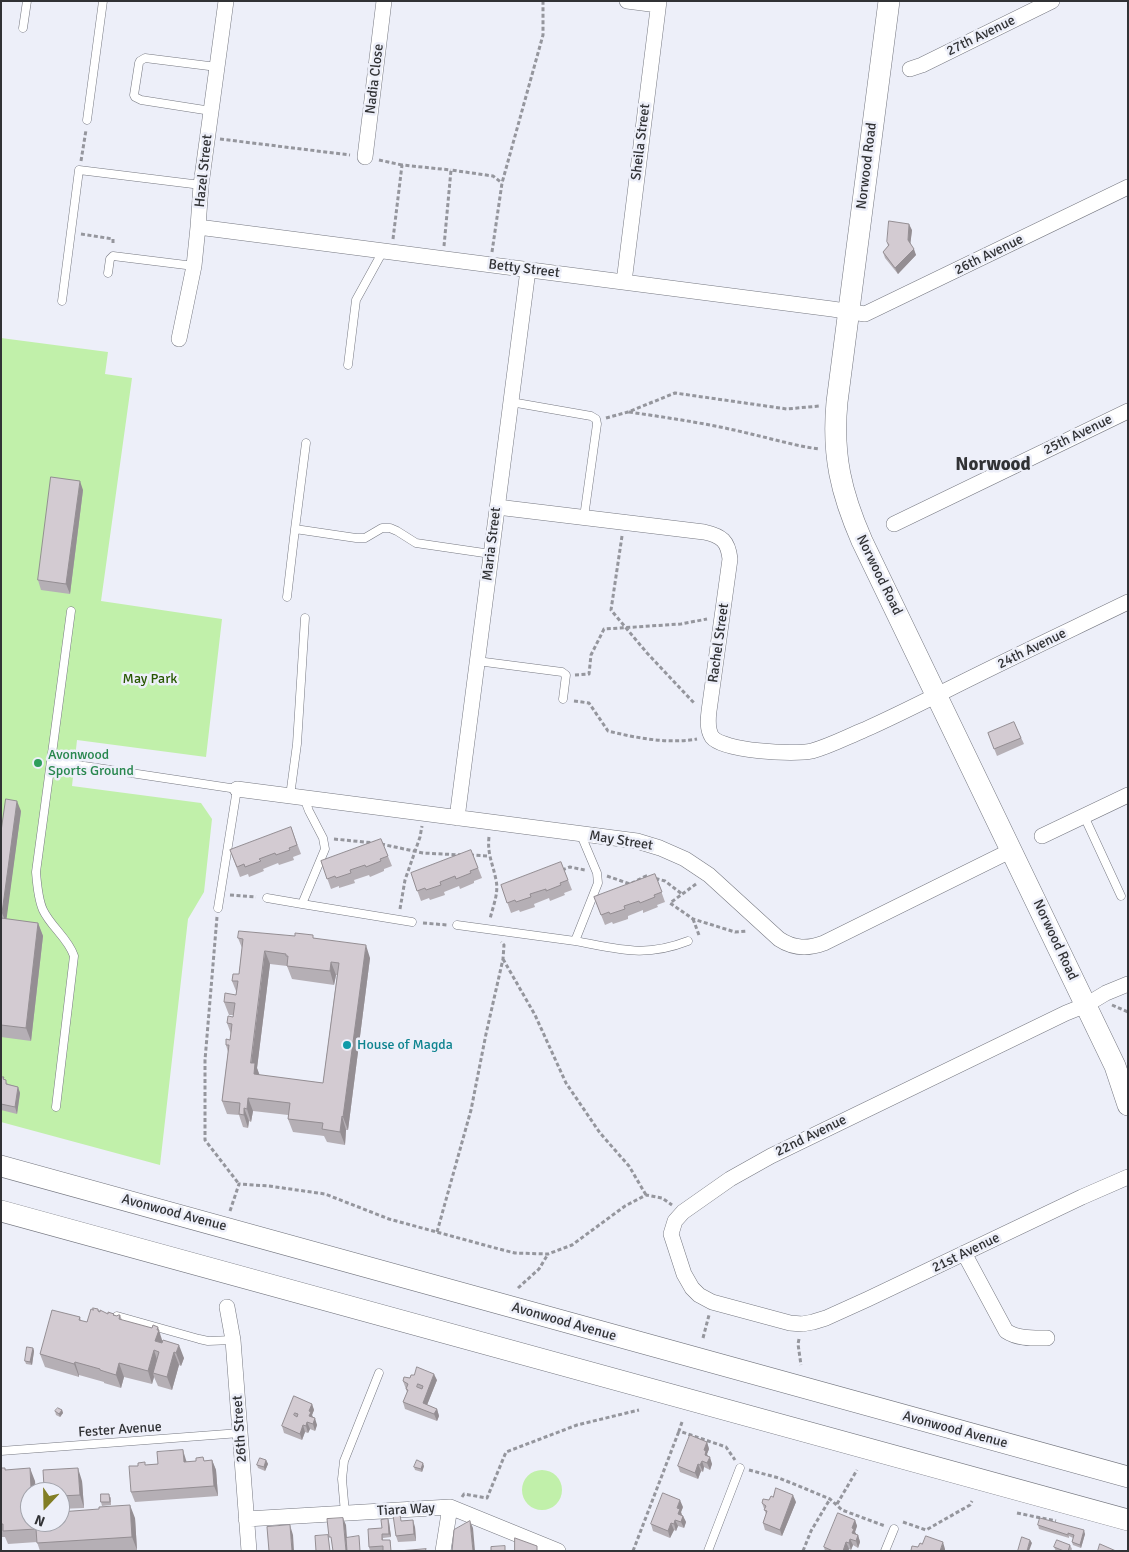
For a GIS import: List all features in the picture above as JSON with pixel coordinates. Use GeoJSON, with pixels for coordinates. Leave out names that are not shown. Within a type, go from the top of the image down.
{"type":"FeatureCollection","features":[{"type":"Feature","properties":{"kind":"main road","name":"Norwood Road"},"geometry":{"type":"LineString","coordinates":[[888,1],[836,417],[837,455],[842,488],[850,514],[862,541],[1115,1066],[1128,1105]]}},
{"type":"Feature","properties":{"kind":"main road","name":"Avonwood Avenue"},"geometry":{"type":"LineString","coordinates":[[1,1166],[1128,1477]]}},
{"type":"Feature","properties":{"kind":"main road"},"geometry":{"type":"LineString","coordinates":[[1,1211],[1128,1520]]}},
{"type":"Feature","properties":{"kind":"street","name":"Hazel Street"},"geometry":{"type":"LineString","coordinates":[[179,340],[194,266],[201,185],[226,1]]}},
{"type":"Feature","properties":{"kind":"street","name":"Nadia Close"},"geometry":{"type":"LineString","coordinates":[[365,157],[384,1]]}},
{"type":"Feature","properties":{"kind":"street"},"geometry":{"type":"LineString","coordinates":[[627,1],[659,3]]}},
{"type":"Feature","properties":{"kind":"street","name":"27th Avenue"},"geometry":{"type":"LineString","coordinates":[[910,69],[1052,1]]}},
{"type":"Feature","properties":{"kind":"street","name":"Sheila Street"},"geometry":{"type":"LineString","coordinates":[[624,282],[659,3]]}},
{"type":"Feature","properties":{"kind":"street","name":"26th Avenue"},"geometry":{"type":"LineString","coordinates":[[849,312],[866,314],[1128,188]]}},
{"type":"Feature","properties":{"kind":"street","name":"Betty Street"},"geometry":{"type":"LineString","coordinates":[[198,227],[849,312]]}},
{"type":"Feature","properties":{"kind":"street","name":"Maria Street"},"geometry":{"type":"LineString","coordinates":[[457,818],[528,270]]}},
{"type":"Feature","properties":{"kind":"street","name":"25th Avenue"},"geometry":{"type":"LineString","coordinates":[[894,524],[1128,412]]}},
{"type":"Feature","properties":{"kind":"street","name":"Rachel Street"},"geometry":{"type":"LineString","coordinates":[[497,507],[714,534],[726,542],[730,560],[709,711],[709,729],[712,737]]}},
{"type":"Feature","properties":{"kind":"street","name":"24th Avenue"},"geometry":{"type":"LineString","coordinates":[[936,695],[1128,602]]}},
{"type":"Feature","properties":{"kind":"street"},"geometry":{"type":"LineString","coordinates":[[712,737],[726,744],[779,753],[809,751],[840,741],[936,695]]}},
{"type":"Feature","properties":{"kind":"street","name":"May Street"},"geometry":{"type":"LineString","coordinates":[[237,789],[637,841],[660,848],[685,859],[709,874],[779,939],[786,944],[805,948],[824,943],[1012,850]]}},
{"type":"Feature","properties":{"kind":"street"},"geometry":{"type":"LineString","coordinates":[[1042,836],[1128,794]]}},
{"type":"Feature","properties":{"kind":"street","name":"22nd Avenue"},"geometry":{"type":"LineString","coordinates":[[802,1324],[784,1322],[712,1302],[699,1296],[684,1274],[672,1242],[671,1234],[675,1221],[683,1212],[730,1179],[771,1156],[1128,984]]}},
{"type":"Feature","properties":{"kind":"street","name":"21st Avenue"},"geometry":{"type":"LineString","coordinates":[[802,1324],[826,1318],[1128,1177]]}},
{"type":"Feature","properties":{"kind":"street"},"geometry":{"type":"LineString","coordinates":[[964,1253],[1006,1331],[1015,1336],[1047,1338]]}},
{"type":"Feature","properties":{"kind":"street","name":"26th Street"},"geometry":{"type":"LineString","coordinates":[[227,1307],[233,1340],[249,1551]]}},
{"type":"Feature","properties":{"kind":"street"},"geometry":{"type":"LineString","coordinates":[[442,1551],[450,1507]]}},
{"type":"Feature","properties":{"kind":"street","name":"Tiara Way"},"geometry":{"type":"LineString","coordinates":[[246,1519],[450,1507],[558,1551]]}},
{"type":"Feature","properties":{"kind":"lane"},"geometry":{"type":"LineString","coordinates":[[23,28],[27,1]]}},
{"type":"Feature","properties":{"kind":"lane"},"geometry":{"type":"LineString","coordinates":[[88,120],[103,1]]}},
{"type":"Feature","properties":{"kind":"lane"},"geometry":{"type":"LineString","coordinates":[[211,111],[141,100],[134,95],[139,63],[146,58],[217,67]]}},
{"type":"Feature","properties":{"kind":"lane"},"geometry":{"type":"LineString","coordinates":[[62,301],[79,170],[201,185]]}},
{"type":"Feature","properties":{"kind":"lane"},"geometry":{"type":"LineString","coordinates":[[348,365],[356,300],[387,251]]}},
{"type":"Feature","properties":{"kind":"lane"},"geometry":{"type":"LineString","coordinates":[[108,273],[110,260],[114,256],[194,266]]}},
{"type":"Feature","properties":{"kind":"lane"},"geometry":{"type":"LineString","coordinates":[[511,402],[582,414],[594,417],[597,421],[584,517]]}},
{"type":"Feature","properties":{"kind":"lane"},"geometry":{"type":"LineString","coordinates":[[287,597],[306,443]]}},
{"type":"Feature","properties":{"kind":"lane"},"geometry":{"type":"LineString","coordinates":[[295,529],[365,538],[382,528],[390,528],[416,543],[491,554]]}},
{"type":"Feature","properties":{"kind":"lane"},"geometry":{"type":"LineString","coordinates":[[56,1107],[74,956],[68,943],[43,909],[36,872],[71,611]]}},
{"type":"Feature","properties":{"kind":"lane"},"geometry":{"type":"LineString","coordinates":[[302,904],[325,849],[323,838],[311,816],[297,797],[296,744],[305,618]]}},
{"type":"Feature","properties":{"kind":"lane"},"geometry":{"type":"LineString","coordinates":[[477,661],[564,673],[566,675],[563,699]]}},
{"type":"Feature","properties":{"kind":"lane"},"geometry":{"type":"LineString","coordinates":[[51,761],[237,789],[218,908]]}},
{"type":"Feature","properties":{"kind":"lane"},"geometry":{"type":"LineString","coordinates":[[1084,816],[1122,896]]}},
{"type":"Feature","properties":{"kind":"lane"},"geometry":{"type":"LineString","coordinates":[[575,941],[598,883],[597,872],[582,835]]}},
{"type":"Feature","properties":{"kind":"lane"},"geometry":{"type":"LineString","coordinates":[[267,898],[412,922]]}},
{"type":"Feature","properties":{"kind":"lane"},"geometry":{"type":"LineString","coordinates":[[456,925],[575,941],[631,952],[663,950],[688,941]]}},
{"type":"Feature","properties":{"kind":"lane"},"geometry":{"type":"LineString","coordinates":[[116,1316],[208,1341],[233,1340]]}},
{"type":"Feature","properties":{"kind":"lane"},"geometry":{"type":"LineString","coordinates":[[345,1513],[342,1479],[344,1461],[379,1374]]}},
{"type":"Feature","properties":{"kind":"lane","name":"Fester Avenue"},"geometry":{"type":"LineString","coordinates":[[1,1451],[240,1433]]}},
{"type":"Feature","properties":{"kind":"lane"},"geometry":{"type":"LineString","coordinates":[[708,1551],[740,1468]]}},
{"type":"Feature","properties":{"kind":"lane"},"geometry":{"type":"LineString","coordinates":[[885,1551],[894,1529]]}},
{"type":"Feature","properties":{"kind":"path"},"geometry":{"type":"LineString","coordinates":[[491,265],[502,183],[543,35],[543,1]]}},
{"type":"Feature","properties":{"kind":"path"},"geometry":{"type":"LineString","coordinates":[[79,170],[88,120]]}},
{"type":"Feature","properties":{"kind":"path"},"geometry":{"type":"LineString","coordinates":[[207,138],[365,157],[402,165],[492,176],[502,183]]}},
{"type":"Feature","properties":{"kind":"path"},"geometry":{"type":"LineString","coordinates":[[387,251],[402,165]]}},
{"type":"Feature","properties":{"kind":"path"},"geometry":{"type":"LineString","coordinates":[[443,258],[451,170]]}},
{"type":"Feature","properties":{"kind":"path"},"geometry":{"type":"LineString","coordinates":[[72,232],[113,239],[114,256]]}},
{"type":"Feature","properties":{"kind":"path"},"geometry":{"type":"LineString","coordinates":[[597,421],[628,412],[675,394],[788,409],[822,406]]}},
{"type":"Feature","properties":{"kind":"path"},"geometry":{"type":"LineString","coordinates":[[628,412],[675,418],[821,449]]}},
{"type":"Feature","properties":{"kind":"path"},"geometry":{"type":"LineString","coordinates":[[624,522],[611,610],[692,703],[709,711]]}},
{"type":"Feature","properties":{"kind":"path"},"geometry":{"type":"LineString","coordinates":[[566,675],[589,674],[591,655],[604,629],[681,624],[722,616]]}},
{"type":"Feature","properties":{"kind":"path"},"geometry":{"type":"LineString","coordinates":[[563,699],[589,703],[608,731],[631,737],[680,742],[712,737]]}},
{"type":"Feature","properties":{"kind":"path"},"geometry":{"type":"LineString","coordinates":[[398,919],[405,880],[420,837]]}},
{"type":"Feature","properties":{"kind":"path"},"geometry":{"type":"LineString","coordinates":[[323,838],[366,841],[423,853],[489,856]]}},
{"type":"Feature","properties":{"kind":"path"},"geometry":{"type":"LineString","coordinates":[[436,1232],[471,1110],[504,945],[488,929],[497,892],[488,845]]}},
{"type":"Feature","properties":{"kind":"path"},"geometry":{"type":"LineString","coordinates":[[690,888],[670,903],[693,919],[735,932]]}},
{"type":"Feature","properties":{"kind":"path"},"geometry":{"type":"LineString","coordinates":[[220,894],[267,898]]}},
{"type":"Feature","properties":{"kind":"path"},"geometry":{"type":"LineString","coordinates":[[218,908],[205,1060],[205,1140],[239,1184],[325,1194],[389,1219],[515,1253],[548,1254],[572,1245],[625,1206],[646,1195],[662,1198],[683,1212]]}},
{"type":"Feature","properties":{"kind":"path"},"geometry":{"type":"LineString","coordinates":[[693,919],[700,940]]}},
{"type":"Feature","properties":{"kind":"path"},"geometry":{"type":"LineString","coordinates":[[412,922],[456,925]]}},
{"type":"Feature","properties":{"kind":"path"},"geometry":{"type":"LineString","coordinates":[[502,959],[535,1015],[566,1083],[600,1133],[629,1166],[646,1195]]}},
{"type":"Feature","properties":{"kind":"path"},"geometry":{"type":"LineString","coordinates":[[1112,1005],[1128,1012]]}},
{"type":"Feature","properties":{"kind":"path"},"geometry":{"type":"LineString","coordinates":[[230,1212],[239,1184]]}},
{"type":"Feature","properties":{"kind":"path"},"geometry":{"type":"LineString","coordinates":[[518,1288],[539,1269],[548,1254]]}},
{"type":"Feature","properties":{"kind":"path"},"geometry":{"type":"LineString","coordinates":[[703,1338],[712,1302]]}},
{"type":"Feature","properties":{"kind":"path"},"geometry":{"type":"LineString","coordinates":[[801,1365],[798,1344],[802,1324]]}},
{"type":"Feature","properties":{"kind":"path"},"geometry":{"type":"LineString","coordinates":[[450,1507],[464,1494],[487,1498],[506,1452],[577,1425],[639,1410]]}},
{"type":"Feature","properties":{"kind":"path"},"geometry":{"type":"LineString","coordinates":[[633,1551],[682,1422]]}},
{"type":"Feature","properties":{"kind":"path"},"geometry":{"type":"LineString","coordinates":[[679,1432],[726,1447],[740,1468],[779,1478],[830,1499],[842,1510],[894,1529],[898,1520],[926,1530],[970,1505],[972,1501]]}},
{"type":"Feature","properties":{"kind":"path"},"geometry":{"type":"LineString","coordinates":[[837,1504],[857,1470]]}},
{"type":"Feature","properties":{"kind":"path"},"geometry":{"type":"LineString","coordinates":[[803,1551],[810,1531],[830,1499]]}},
{"type":"Feature","properties":{"kind":"green space","name":"Avonwood Sports Ground"},"geometry":{"type":"Polygon","coordinates":[[[1,338],[108,352],[105,374],[132,378],[101,601],[222,619],[206,757],[77,740],[72,786],[201,803],[212,819],[204,892],[188,919],[160,1165],[1,1122],[1,338]]]}},
{"type":"Feature","properties":{"kind":"green space"},"geometry":{"type":"Polygon","coordinates":[[[546,1470],[553,1473],[559,1479],[562,1490],[561,1498],[553,1507],[546,1510],[538,1510],[531,1507],[523,1498],[522,1486],[525,1479],[534,1471],[546,1470]]]}},
{"type":"Feature","properties":{"kind":"building"},"geometry":{"type":"Polygon","coordinates":[[[889,221],[909,224],[908,240],[914,249],[895,268],[883,252],[889,245],[887,242],[889,221]]]}},
{"type":"Feature","properties":{"kind":"building"},"geometry":{"type":"Polygon","coordinates":[[[51,477],[80,481],[66,584],[38,580],[51,477]]]}},
{"type":"Feature","properties":{"kind":"building"},"geometry":{"type":"Polygon","coordinates":[[[1014,722],[1021,738],[994,749],[988,733],[1014,722]]]}},
{"type":"Feature","properties":{"kind":"building"},"geometry":{"type":"Polygon","coordinates":[[[6,799],[17,801],[2,913],[1,832],[6,799]]]}},
{"type":"Feature","properties":{"kind":"building"},"geometry":{"type":"Polygon","coordinates":[[[291,827],[297,845],[289,848],[290,850],[259,859],[261,861],[245,867],[244,864],[237,867],[230,850],[291,827]]]}},
{"type":"Feature","properties":{"kind":"building"},"geometry":{"type":"Polygon","coordinates":[[[381,839],[388,856],[366,867],[365,865],[350,870],[351,873],[327,879],[321,861],[381,839]]]}},
{"type":"Feature","properties":{"kind":"building"},"geometry":{"type":"Polygon","coordinates":[[[471,850],[478,868],[456,879],[455,876],[440,882],[441,885],[417,891],[411,873],[471,850]]]}},
{"type":"Feature","properties":{"kind":"building"},"geometry":{"type":"Polygon","coordinates":[[[561,862],[568,880],[546,891],[546,889],[530,894],[531,897],[507,903],[501,885],[561,862]]]}},
{"type":"Feature","properties":{"kind":"building"},"geometry":{"type":"Polygon","coordinates":[[[655,874],[662,892],[640,903],[639,901],[624,906],[625,909],[601,915],[594,897],[655,874]]]}},
{"type":"Feature","properties":{"kind":"building"},"geometry":{"type":"Polygon","coordinates":[[[1,918],[38,923],[26,1028],[1,1025],[1,918]]]}},
{"type":"Feature","properties":{"kind":"building","name":"House of Magda"},"geometry":{"type":"Polygon","coordinates":[[[239,931],[295,936],[295,933],[313,935],[313,938],[366,945],[340,1132],[322,1129],[323,1123],[288,1119],[290,1103],[248,1098],[247,1109],[244,1108],[244,1115],[239,1114],[240,1103],[222,1101],[229,1045],[226,1045],[226,1039],[230,1040],[232,1024],[227,1023],[228,1016],[233,1017],[235,1003],[224,1002],[225,993],[236,995],[238,981],[232,981],[233,974],[239,974],[243,939],[238,938],[239,931]],[[265,951],[251,1063],[255,1063],[254,1074],[323,1083],[339,963],[331,962],[330,971],[287,966],[288,956],[286,954],[265,951]]]}},
{"type":"Feature","properties":{"kind":"building"},"geometry":{"type":"Polygon","coordinates":[[[1,1077],[4,1077],[3,1079],[6,1080],[6,1084],[18,1087],[15,1107],[1,1104],[1,1077]]]}},
{"type":"Feature","properties":{"kind":"building"},"geometry":{"type":"Polygon","coordinates":[[[93,1308],[98,1309],[100,1312],[100,1310],[108,1314],[108,1312],[117,1316],[120,1315],[119,1319],[152,1328],[153,1325],[158,1327],[157,1330],[159,1330],[155,1341],[162,1343],[163,1340],[179,1345],[176,1353],[174,1352],[167,1377],[153,1373],[159,1352],[154,1350],[148,1371],[119,1363],[116,1375],[75,1362],[74,1364],[40,1354],[52,1310],[80,1317],[79,1320],[87,1322],[93,1308]]]}},
{"type":"Feature","properties":{"kind":"building"},"geometry":{"type":"Polygon","coordinates":[[[27,1347],[33,1348],[30,1362],[25,1361],[27,1347]]]}},
{"type":"Feature","properties":{"kind":"building"},"geometry":{"type":"Polygon","coordinates":[[[417,1367],[434,1374],[423,1403],[437,1409],[434,1414],[403,1402],[408,1390],[406,1389],[408,1384],[403,1381],[404,1377],[410,1378],[411,1375],[414,1375],[417,1367]],[[418,1384],[417,1387],[422,1389],[423,1386],[418,1384]]]}},
{"type":"Feature","properties":{"kind":"building"},"geometry":{"type":"Polygon","coordinates":[[[294,1396],[312,1404],[309,1416],[315,1418],[313,1424],[307,1422],[306,1426],[303,1425],[300,1434],[282,1426],[294,1396]]]}},
{"type":"Feature","properties":{"kind":"building"},"geometry":{"type":"Polygon","coordinates":[[[58,1408],[62,1410],[59,1414],[55,1411],[58,1408]]]}},
{"type":"Feature","properties":{"kind":"building"},"geometry":{"type":"Polygon","coordinates":[[[690,1435],[707,1442],[704,1450],[706,1451],[705,1455],[710,1457],[707,1463],[702,1461],[700,1465],[698,1464],[695,1473],[678,1466],[690,1435]]]}},
{"type":"Feature","properties":{"kind":"building"},"geometry":{"type":"Polygon","coordinates":[[[183,1450],[184,1462],[196,1461],[196,1458],[203,1457],[204,1461],[212,1460],[214,1486],[131,1492],[129,1466],[138,1466],[138,1463],[145,1462],[145,1465],[158,1464],[157,1452],[183,1450]]]}},
{"type":"Feature","properties":{"kind":"building"},"geometry":{"type":"Polygon","coordinates":[[[260,1458],[266,1460],[264,1467],[257,1465],[260,1458]]]}},
{"type":"Feature","properties":{"kind":"building"},"geometry":{"type":"Polygon","coordinates":[[[417,1460],[423,1463],[421,1469],[414,1467],[417,1460]]]}},
{"type":"Feature","properties":{"kind":"building"},"geometry":{"type":"Polygon","coordinates":[[[1,1468],[5,1468],[5,1470],[30,1468],[31,1482],[20,1482],[20,1530],[3,1531],[3,1524],[1,1524],[1,1468]]]}},
{"type":"Feature","properties":{"kind":"building"},"geometry":{"type":"Polygon","coordinates":[[[78,1468],[80,1495],[70,1496],[70,1482],[44,1482],[43,1470],[78,1468]]]}},
{"type":"Feature","properties":{"kind":"building"},"geometry":{"type":"Polygon","coordinates":[[[776,1488],[793,1495],[780,1530],[763,1523],[767,1511],[764,1510],[766,1506],[762,1503],[763,1499],[769,1500],[771,1496],[773,1497],[776,1488]]]}},
{"type":"Feature","properties":{"kind":"building"},"geometry":{"type":"Polygon","coordinates":[[[663,1493],[680,1500],[677,1508],[680,1509],[678,1514],[683,1516],[681,1522],[675,1520],[674,1524],[671,1523],[668,1531],[651,1524],[663,1493]]]}},
{"type":"Feature","properties":{"kind":"building"},"geometry":{"type":"Polygon","coordinates":[[[101,1494],[109,1494],[110,1502],[101,1502],[101,1494]]]}},
{"type":"Feature","properties":{"kind":"building"},"geometry":{"type":"Polygon","coordinates":[[[130,1505],[132,1537],[37,1543],[36,1532],[70,1532],[70,1511],[130,1505]]]}},
{"type":"Feature","properties":{"kind":"building"},"geometry":{"type":"Polygon","coordinates":[[[838,1513],[855,1520],[852,1533],[858,1535],[856,1541],[850,1539],[849,1543],[846,1542],[843,1551],[833,1551],[824,1547],[838,1513]]]}},
{"type":"Feature","properties":{"kind":"building"},"geometry":{"type":"Polygon","coordinates":[[[400,1514],[401,1521],[413,1520],[414,1534],[396,1536],[393,1515],[400,1514]]]}},
{"type":"Feature","properties":{"kind":"building"},"geometry":{"type":"Polygon","coordinates":[[[343,1518],[346,1551],[333,1551],[327,1519],[343,1518]]]}},
{"type":"Feature","properties":{"kind":"building"},"geometry":{"type":"Polygon","coordinates":[[[1040,1518],[1084,1530],[1080,1545],[1072,1542],[1074,1535],[1068,1533],[1068,1535],[1038,1525],[1040,1518]]]}},
{"type":"Feature","properties":{"kind":"building"},"geometry":{"type":"Polygon","coordinates":[[[388,1519],[389,1534],[382,1534],[382,1540],[390,1540],[391,1551],[383,1551],[383,1546],[369,1547],[368,1529],[382,1528],[381,1520],[388,1519]]]}},
{"type":"Feature","properties":{"kind":"building"},"geometry":{"type":"Polygon","coordinates":[[[470,1521],[473,1551],[452,1551],[454,1530],[470,1521]]]}},
{"type":"Feature","properties":{"kind":"building"},"geometry":{"type":"Polygon","coordinates":[[[290,1525],[292,1551],[269,1551],[267,1527],[290,1525]]]}},
{"type":"Feature","properties":{"kind":"building"},"geometry":{"type":"Polygon","coordinates":[[[328,1535],[330,1551],[316,1551],[315,1536],[328,1535]]]}},
{"type":"Feature","properties":{"kind":"building"},"geometry":{"type":"Polygon","coordinates":[[[359,1536],[360,1551],[347,1551],[346,1538],[359,1536]]]}},
{"type":"Feature","properties":{"kind":"building"},"geometry":{"type":"Polygon","coordinates":[[[926,1536],[943,1542],[940,1551],[911,1550],[912,1546],[918,1547],[920,1543],[922,1544],[926,1536]]]}},
{"type":"Feature","properties":{"kind":"building"},"geometry":{"type":"Polygon","coordinates":[[[1022,1537],[1030,1540],[1027,1551],[1018,1551],[1022,1537]]]}},
{"type":"Feature","properties":{"kind":"building"},"geometry":{"type":"Polygon","coordinates":[[[515,1538],[537,1546],[537,1551],[515,1551],[515,1538]]]}},
{"type":"Feature","properties":{"kind":"building"},"geometry":{"type":"Polygon","coordinates":[[[1057,1540],[1070,1545],[1068,1551],[1054,1547],[1057,1540]]]}},
{"type":"Feature","properties":{"kind":"building"},"geometry":{"type":"Polygon","coordinates":[[[1100,1544],[1116,1551],[1098,1551],[1100,1544]]]}},
{"type":"Feature","properties":{"kind":"building"},"geometry":{"type":"Polygon","coordinates":[[[505,1546],[505,1551],[491,1551],[491,1547],[505,1546]]]}},
{"type":"Feature","properties":{"kind":"building"},"geometry":{"type":"Polygon","coordinates":[[[426,1549],[425,1551],[399,1551],[426,1549]]]}},
{"type":"Feature","properties":{"kind":"place","name":"Avonwood Sports Ground"},"geometry":{"type":"Point","coordinates":[38,763]}},
{"type":"Feature","properties":{"kind":"place","name":"House of Magda"},"geometry":{"type":"Point","coordinates":[347,1045]}},
{"type":"Feature","properties":{"kind":"district","name":"Norwood"},"geometry":{"type":"Point","coordinates":[993,465]}},
{"type":"Feature","properties":{"kind":"park label","name":"May Park"},"geometry":{"type":"Point","coordinates":[150,679]}}]}
